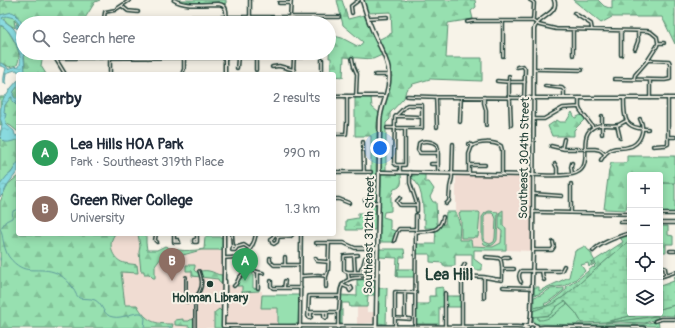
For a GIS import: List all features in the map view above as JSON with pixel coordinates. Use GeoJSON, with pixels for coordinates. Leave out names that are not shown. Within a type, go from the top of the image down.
{"type":"FeatureCollection","features":[{"type":"Feature","properties":{"kind":"main road"},"geometry":{"type":"LineString","coordinates":[[360,0],[386,62],[389,75]]}},
{"type":"Feature","properties":{"kind":"main road","name":"Southeast 312th Street"},"geometry":{"type":"LineString","coordinates":[[376,327],[380,116],[389,84],[389,75]]}},
{"type":"Feature","properties":{"kind":"street"},"geometry":{"type":"LineString","coordinates":[[104,16],[105,12],[114,11],[130,0]]}},
{"type":"Feature","properties":{"kind":"street"},"geometry":{"type":"LineString","coordinates":[[174,0],[192,5],[219,4],[224,6],[226,9],[226,16]]}},
{"type":"Feature","properties":{"kind":"street"},"geometry":{"type":"LineString","coordinates":[[250,0],[250,16]]}},
{"type":"Feature","properties":{"kind":"street"},"geometry":{"type":"LineString","coordinates":[[290,16],[291,0]]}},
{"type":"Feature","properties":{"kind":"street"},"geometry":{"type":"LineString","coordinates":[[352,13],[352,6],[360,0]]}},
{"type":"Feature","properties":{"kind":"street"},"geometry":{"type":"LineString","coordinates":[[530,0],[534,3],[533,21]]}},
{"type":"Feature","properties":{"kind":"street"},"geometry":{"type":"LineString","coordinates":[[536,24],[554,8],[554,0]]}},
{"type":"Feature","properties":{"kind":"street"},"geometry":{"type":"LineString","coordinates":[[279,3],[291,3]]}},
{"type":"Feature","properties":{"kind":"street"},"geometry":{"type":"LineString","coordinates":[[122,6],[128,11],[138,12]]}},
{"type":"Feature","properties":{"kind":"street"},"geometry":{"type":"LineString","coordinates":[[574,13],[591,24],[592,30]]}},
{"type":"Feature","properties":{"kind":"street"},"geometry":{"type":"LineString","coordinates":[[368,18],[387,17]]}},
{"type":"Feature","properties":{"kind":"street"},"geometry":{"type":"LineString","coordinates":[[503,21],[503,56]]}},
{"type":"Feature","properties":{"kind":"street"},"geometry":{"type":"LineString","coordinates":[[467,22],[533,21],[536,24],[556,29],[650,31],[657,37],[658,43],[656,49],[635,75],[634,79]]}},
{"type":"Feature","properties":{"kind":"street","name":"Southeast 304th Street"},"geometry":{"type":"LineString","coordinates":[[528,328],[531,314],[533,250],[534,29],[536,24]]}},
{"type":"Feature","properties":{"kind":"street"},"geometry":{"type":"LineString","coordinates":[[573,30],[573,55]]}},
{"type":"Feature","properties":{"kind":"street"},"geometry":{"type":"LineString","coordinates":[[621,30],[622,55]]}},
{"type":"Feature","properties":{"kind":"street"},"geometry":{"type":"LineString","coordinates":[[635,49],[638,41],[638,31]]}},
{"type":"Feature","properties":{"kind":"street"},"geometry":{"type":"LineString","coordinates":[[658,43],[664,43]]}},
{"type":"Feature","properties":{"kind":"street"},"geometry":{"type":"LineString","coordinates":[[352,58],[356,74],[356,96]]}},
{"type":"Feature","properties":{"kind":"street"},"geometry":{"type":"LineString","coordinates":[[56,60],[64,72]]}},
{"type":"Feature","properties":{"kind":"street"},"geometry":{"type":"LineString","coordinates":[[110,60],[110,72]]}},
{"type":"Feature","properties":{"kind":"street"},"geometry":{"type":"LineString","coordinates":[[183,72],[184,60]]}},
{"type":"Feature","properties":{"kind":"street"},"geometry":{"type":"LineString","coordinates":[[225,72],[226,60]]}},
{"type":"Feature","properties":{"kind":"street"},"geometry":{"type":"LineString","coordinates":[[237,68],[238,60]]}},
{"type":"Feature","properties":{"kind":"street"},"geometry":{"type":"LineString","coordinates":[[256,60],[256,70]]}},
{"type":"Feature","properties":{"kind":"street"},"geometry":{"type":"LineString","coordinates":[[272,67],[279,66],[294,70],[294,60]]}},
{"type":"Feature","properties":{"kind":"street"},"geometry":{"type":"LineString","coordinates":[[322,60],[322,72]]}},
{"type":"Feature","properties":{"kind":"street"},"geometry":{"type":"LineString","coordinates":[[614,79],[669,79],[669,61],[648,60]]}},
{"type":"Feature","properties":{"kind":"street"},"geometry":{"type":"LineString","coordinates":[[517,67],[524,67],[524,98]]}},
{"type":"Feature","properties":{"kind":"street"},"geometry":{"type":"LineString","coordinates":[[534,69],[582,70]]}},
{"type":"Feature","properties":{"kind":"street"},"geometry":{"type":"LineString","coordinates":[[375,75],[389,75]]}},
{"type":"Feature","properties":{"kind":"street"},"geometry":{"type":"LineString","coordinates":[[509,76],[511,125]]}},
{"type":"Feature","properties":{"kind":"street"},"geometry":{"type":"LineString","coordinates":[[650,79],[650,98]]}},
{"type":"Feature","properties":{"kind":"street"},"geometry":{"type":"LineString","coordinates":[[497,81],[525,82]]}},
{"type":"Feature","properties":{"kind":"street"},"geometry":{"type":"LineString","coordinates":[[545,86],[561,87],[563,89],[564,98]]}},
{"type":"Feature","properties":{"kind":"street"},"geometry":{"type":"LineString","coordinates":[[336,96],[385,96]]}},
{"type":"Feature","properties":{"kind":"street"},"geometry":{"type":"LineString","coordinates":[[336,134],[346,134],[347,96]]}},
{"type":"Feature","properties":{"kind":"street"},"geometry":{"type":"LineString","coordinates":[[407,96],[675,98]]}},
{"type":"Feature","properties":{"kind":"street"},"geometry":{"type":"LineString","coordinates":[[436,97],[437,127]]}},
{"type":"Feature","properties":{"kind":"street"},"geometry":{"type":"LineString","coordinates":[[460,122],[461,97]]}},
{"type":"Feature","properties":{"kind":"street"},"geometry":{"type":"LineString","coordinates":[[484,97],[486,125]]}},
{"type":"Feature","properties":{"kind":"street"},"geometry":{"type":"LineString","coordinates":[[579,98],[581,113],[593,127]]}},
{"type":"Feature","properties":{"kind":"street"},"geometry":{"type":"LineString","coordinates":[[624,98],[624,115],[626,121],[632,127],[648,129]]}},
{"type":"Feature","properties":{"kind":"street"},"geometry":{"type":"LineString","coordinates":[[652,146],[668,144],[668,98]]}},
{"type":"Feature","properties":{"kind":"street"},"geometry":{"type":"LineString","coordinates":[[387,128],[394,128],[405,128],[422,128],[422,105],[407,105],[395,117],[394,128],[394,163],[396,165],[405,165],[405,128]]}},
{"type":"Feature","properties":{"kind":"street"},"geometry":{"type":"LineString","coordinates":[[534,119],[544,119],[563,108],[579,107]]}},
{"type":"Feature","properties":{"kind":"street"},"geometry":{"type":"LineString","coordinates":[[396,116],[422,116]]}},
{"type":"Feature","properties":{"kind":"street"},"geometry":{"type":"LineString","coordinates":[[602,116],[602,134]]}},
{"type":"Feature","properties":{"kind":"street"},"geometry":{"type":"LineString","coordinates":[[601,160],[611,149],[628,147],[636,144],[642,129],[642,121],[640,119]]}},
{"type":"Feature","properties":{"kind":"street"},"geometry":{"type":"LineString","coordinates":[[379,172],[533,175],[572,174],[576,173],[583,167],[585,162],[585,138],[586,134],[593,127],[602,125],[618,125],[626,121]]}},
{"type":"Feature","properties":{"kind":"street"},"geometry":{"type":"LineString","coordinates":[[618,125],[620,138]]}},
{"type":"Feature","properties":{"kind":"street"},"geometry":{"type":"LineString","coordinates":[[670,137],[675,137]]}},
{"type":"Feature","properties":{"kind":"street"},"geometry":{"type":"LineString","coordinates":[[562,148],[564,138]]}},
{"type":"Feature","properties":{"kind":"street"},"geometry":{"type":"LineString","coordinates":[[363,142],[364,172]]}},
{"type":"Feature","properties":{"kind":"street"},"geometry":{"type":"LineString","coordinates":[[438,153],[419,152],[419,143],[432,142],[437,145],[438,153],[438,173]]}},
{"type":"Feature","properties":{"kind":"street"},"geometry":{"type":"LineString","coordinates":[[468,174],[469,154],[472,147],[478,143],[495,143],[501,146],[502,150],[502,174]]}},
{"type":"Feature","properties":{"kind":"street"},"geometry":{"type":"LineString","coordinates":[[446,204],[449,201],[453,173],[453,144]]}},
{"type":"Feature","properties":{"kind":"street"},"geometry":{"type":"LineString","coordinates":[[468,144],[472,147]]}},
{"type":"Feature","properties":{"kind":"street"},"geometry":{"type":"LineString","coordinates":[[551,146],[562,148],[598,149],[605,154]]}},
{"type":"Feature","properties":{"kind":"street"},"geometry":{"type":"LineString","coordinates":[[619,148],[620,152]]}},
{"type":"Feature","properties":{"kind":"street"},"geometry":{"type":"LineString","coordinates":[[431,164],[438,164]]}},
{"type":"Feature","properties":{"kind":"street"},"geometry":{"type":"LineString","coordinates":[[555,164],[557,168],[557,175]]}},
{"type":"Feature","properties":{"kind":"street"},"geometry":{"type":"LineString","coordinates":[[572,164],[572,174]]}},
{"type":"Feature","properties":{"kind":"street"},"geometry":{"type":"LineString","coordinates":[[400,165],[400,172]]}},
{"type":"Feature","properties":{"kind":"street"},"geometry":{"type":"LineString","coordinates":[[469,165],[485,165]]}},
{"type":"Feature","properties":{"kind":"street"},"geometry":{"type":"LineString","coordinates":[[336,172],[371,172]]}},
{"type":"Feature","properties":{"kind":"street"},"geometry":{"type":"LineString","coordinates":[[410,172],[410,183],[417,205],[417,211]]}},
{"type":"Feature","properties":{"kind":"street"},"geometry":{"type":"LineString","coordinates":[[571,184],[571,213]]}},
{"type":"Feature","properties":{"kind":"street"},"geometry":{"type":"LineString","coordinates":[[533,194],[562,196]]}},
{"type":"Feature","properties":{"kind":"street"},"geometry":{"type":"LineString","coordinates":[[400,198],[397,201],[400,204],[417,205]]}},
{"type":"Feature","properties":{"kind":"street"},"geometry":{"type":"LineString","coordinates":[[336,199],[349,203]]}},
{"type":"Feature","properties":{"kind":"street"},"geometry":{"type":"LineString","coordinates":[[365,200],[367,203],[378,202]]}},
{"type":"Feature","properties":{"kind":"street"},"geometry":{"type":"LineString","coordinates":[[533,212],[627,214]]}},
{"type":"Feature","properties":{"kind":"street"},"geometry":{"type":"LineString","coordinates":[[415,326],[416,214]]}},
{"type":"Feature","properties":{"kind":"street"},"geometry":{"type":"LineString","coordinates":[[663,214],[675,214]]}},
{"type":"Feature","properties":{"kind":"street"},"geometry":{"type":"LineString","coordinates":[[416,232],[434,230],[442,223],[443,217]]}},
{"type":"Feature","properties":{"kind":"street"},"geometry":{"type":"LineString","coordinates":[[620,222],[627,222]]}},
{"type":"Feature","properties":{"kind":"street"},"geometry":{"type":"LineString","coordinates":[[663,223],[675,223]]}},
{"type":"Feature","properties":{"kind":"street"},"geometry":{"type":"LineString","coordinates":[[394,241],[396,232],[399,229],[416,229]]}},
{"type":"Feature","properties":{"kind":"street"},"geometry":{"type":"LineString","coordinates":[[593,251],[619,236],[627,234]]}},
{"type":"Feature","properties":{"kind":"street"},"geometry":{"type":"LineString","coordinates":[[156,236],[155,240],[157,242]]}},
{"type":"Feature","properties":{"kind":"street"},"geometry":{"type":"LineString","coordinates":[[224,236],[224,327],[445,326],[528,328]]}},
{"type":"Feature","properties":{"kind":"street"},"geometry":{"type":"LineString","coordinates":[[232,236],[233,246],[237,247],[244,245],[250,249]]}},
{"type":"Feature","properties":{"kind":"street"},"geometry":{"type":"LineString","coordinates":[[224,258],[236,258],[248,252],[254,243],[256,236]]}},
{"type":"Feature","properties":{"kind":"street"},"geometry":{"type":"LineString","coordinates":[[274,236],[271,240],[272,243],[276,243],[278,237],[285,236]]}},
{"type":"Feature","properties":{"kind":"street"},"geometry":{"type":"LineString","coordinates":[[300,327],[301,236]]}},
{"type":"Feature","properties":{"kind":"street"},"geometry":{"type":"LineString","coordinates":[[533,250],[552,250],[554,247],[553,242]]}},
{"type":"Feature","properties":{"kind":"street"},"geometry":{"type":"LineString","coordinates":[[316,243],[344,243],[355,248],[378,248]]}},
{"type":"Feature","properties":{"kind":"street"},"geometry":{"type":"LineString","coordinates":[[326,287],[329,244]]}},
{"type":"Feature","properties":{"kind":"street"},"geometry":{"type":"LineString","coordinates":[[670,251],[675,251]]}},
{"type":"Feature","properties":{"kind":"street"},"geometry":{"type":"LineString","coordinates":[[354,255],[355,272]]}},
{"type":"Feature","properties":{"kind":"street"},"geometry":{"type":"LineString","coordinates":[[241,256],[248,268],[258,273],[263,273]]}},
{"type":"Feature","properties":{"kind":"street"},"geometry":{"type":"LineString","coordinates":[[358,256],[344,256],[344,270],[348,272],[361,272],[369,271],[370,257],[367,256],[365,258],[361,272]]}},
{"type":"Feature","properties":{"kind":"street"},"geometry":{"type":"LineString","coordinates":[[285,257],[285,265]]}},
{"type":"Feature","properties":{"kind":"street"},"geometry":{"type":"LineString","coordinates":[[486,258],[500,259],[509,257]]}},
{"type":"Feature","properties":{"kind":"street"},"geometry":{"type":"LineString","coordinates":[[270,258],[272,264],[300,265]]}},
{"type":"Feature","properties":{"kind":"street"},"geometry":{"type":"LineString","coordinates":[[315,258],[318,261],[328,262]]}},
{"type":"Feature","properties":{"kind":"street"},"geometry":{"type":"LineString","coordinates":[[462,276],[502,280],[502,263],[500,259]]}},
{"type":"Feature","properties":{"kind":"street"},"geometry":{"type":"LineString","coordinates":[[462,327],[462,269],[465,264]]}},
{"type":"Feature","properties":{"kind":"street"},"geometry":{"type":"LineString","coordinates":[[521,282],[519,276],[520,271],[560,271],[564,266]]}},
{"type":"Feature","properties":{"kind":"street"},"geometry":{"type":"LineString","coordinates":[[663,267],[665,268],[666,274]]}},
{"type":"Feature","properties":{"kind":"street"},"geometry":{"type":"LineString","coordinates":[[234,286],[248,268]]}},
{"type":"Feature","properties":{"kind":"street"},"geometry":{"type":"LineString","coordinates":[[502,269],[514,269]]}},
{"type":"Feature","properties":{"kind":"street"},"geometry":{"type":"LineString","coordinates":[[195,328],[195,296],[201,289],[201,277],[198,271]]}},
{"type":"Feature","properties":{"kind":"street"},"geometry":{"type":"LineString","coordinates":[[542,271],[542,278],[544,280]]}},
{"type":"Feature","properties":{"kind":"street"},"geometry":{"type":"LineString","coordinates":[[348,272],[349,279]]}},
{"type":"Feature","properties":{"kind":"street"},"geometry":{"type":"LineString","coordinates":[[663,275],[675,272]]}},
{"type":"Feature","properties":{"kind":"street"},"geometry":{"type":"LineString","coordinates":[[258,273],[258,288]]}},
{"type":"Feature","properties":{"kind":"street"},"geometry":{"type":"LineString","coordinates":[[301,276],[326,276]]}},
{"type":"Feature","properties":{"kind":"street"},"geometry":{"type":"LineString","coordinates":[[186,277],[186,301],[195,302]]}},
{"type":"Feature","properties":{"kind":"street"},"geometry":{"type":"LineString","coordinates":[[484,277],[484,298]]}},
{"type":"Feature","properties":{"kind":"street"},"geometry":{"type":"LineString","coordinates":[[338,327],[340,289],[342,285],[346,280],[354,278],[377,278]]}},
{"type":"Feature","properties":{"kind":"street"},"geometry":{"type":"LineString","coordinates":[[271,281],[271,286],[273,288],[300,288]]}},
{"type":"Feature","properties":{"kind":"street"},"geometry":{"type":"LineString","coordinates":[[284,281],[284,288]]}},
{"type":"Feature","properties":{"kind":"street"},"geometry":{"type":"LineString","coordinates":[[342,285],[349,288]]}},
{"type":"Feature","properties":{"kind":"street"},"geometry":{"type":"LineString","coordinates":[[503,288],[532,288]]}},
{"type":"Feature","properties":{"kind":"street"},"geometry":{"type":"LineString","coordinates":[[395,326],[396,292],[416,293]]}},
{"type":"Feature","properties":{"kind":"street"},"geometry":{"type":"LineString","coordinates":[[405,292],[405,318]]}},
{"type":"Feature","properties":{"kind":"street"},"geometry":{"type":"LineString","coordinates":[[445,293],[445,326]]}},
{"type":"Feature","properties":{"kind":"street"},"geometry":{"type":"LineString","coordinates":[[311,312],[310,318],[308,317],[309,296],[340,296]]}},
{"type":"Feature","properties":{"kind":"street"},"geometry":{"type":"LineString","coordinates":[[308,312],[338,312]]}},
{"type":"Feature","properties":{"kind":"street"},"geometry":{"type":"LineString","coordinates":[[324,312],[324,317],[326,318],[327,312]]}},
{"type":"Feature","properties":{"kind":"street","name":"Southeast 304th Street"},"geometry":{"type":"LineString","coordinates":[[531,314],[534,326]]}},
{"type":"Feature","properties":{"kind":"street"},"geometry":{"type":"LineString","coordinates":[[395,318],[410,319]]}},
{"type":"Feature","properties":{"kind":"street"},"geometry":{"type":"LineString","coordinates":[[655,321],[661,319],[675,319]]}},
{"type":"Feature","properties":{"kind":"street"},"geometry":{"type":"LineString","coordinates":[[517,327],[529,324],[534,326],[562,328],[644,328]]}},
{"type":"Feature","properties":{"kind":"shaded area"},"geometry":{"type":"Polygon","coordinates":[[[456,175],[532,176],[531,251],[506,250],[506,228],[503,226],[503,211],[501,243],[493,247],[472,246],[471,240],[459,240],[460,225],[456,212],[456,175]]]}},
{"type":"Feature","properties":{"kind":"shaded area"},"geometry":{"type":"Polygon","coordinates":[[[114,236],[138,236],[141,246],[139,252],[141,271],[155,277],[155,266],[165,253],[173,253],[177,255],[189,254],[201,250],[224,250],[222,284],[232,285],[235,289],[237,286],[242,286],[242,292],[262,291],[262,308],[278,308],[278,325],[240,324],[239,328],[172,328],[172,324],[160,324],[149,320],[137,305],[125,305],[121,272],[137,265],[122,262],[114,255],[111,250],[114,236]]]}},
{"type":"Feature","properties":{"kind":"shaded area"},"geometry":{"type":"Polygon","coordinates":[[[357,307],[367,307],[367,312],[375,312],[374,323],[357,324],[357,307]]]}},
{"type":"Feature","properties":{"kind":"green space"},"geometry":{"type":"Polygon","coordinates":[[[0,0],[100,0],[95,2],[86,16],[16,16],[16,22],[14,20],[15,28],[5,20],[0,20],[0,0]]]}},
{"type":"Feature","properties":{"kind":"green space"},"geometry":{"type":"Polygon","coordinates":[[[179,0],[226,0],[226,4],[218,2],[196,3],[179,0]]]}},
{"type":"Feature","properties":{"kind":"green space"},"geometry":{"type":"Polygon","coordinates":[[[337,0],[342,0],[348,19],[364,15],[382,55],[373,59],[344,57],[343,77],[336,76],[336,72],[331,72],[331,60],[336,60],[336,36],[359,47],[363,42],[343,25],[337,0]]]}},
{"type":"Feature","properties":{"kind":"green space"},"geometry":{"type":"Polygon","coordinates":[[[363,0],[475,0],[476,7],[471,11],[473,19],[448,23],[446,58],[482,58],[482,81],[430,79],[413,84],[406,90],[404,98],[390,113],[390,119],[386,123],[386,170],[380,169],[381,117],[389,89],[390,75],[388,65],[378,40],[392,33],[391,12],[367,13],[363,0]]]}},
{"type":"Feature","properties":{"kind":"green space"},"geometry":{"type":"Polygon","coordinates":[[[573,0],[598,0],[604,6],[612,9],[612,0],[675,0],[675,44],[662,17],[612,17],[601,23],[573,0]]]}},
{"type":"Feature","properties":{"kind":"green space"},"geometry":{"type":"Polygon","coordinates":[[[0,24],[6,28],[12,37],[16,46],[16,60],[19,60],[17,65],[9,67],[4,64],[0,66],[0,24]]]}},
{"type":"Feature","properties":{"kind":"green space"},"geometry":{"type":"Polygon","coordinates":[[[25,60],[42,60],[41,66],[45,72],[24,72],[25,60]]]}},
{"type":"Feature","properties":{"kind":"green space"},"geometry":{"type":"Polygon","coordinates":[[[16,88],[16,130],[5,123],[0,125],[0,97],[12,97],[16,88]]]}},
{"type":"Feature","properties":{"kind":"green space"},"geometry":{"type":"Polygon","coordinates":[[[355,97],[371,97],[372,107],[379,113],[377,123],[375,230],[346,230],[346,220],[358,218],[358,213],[367,213],[368,191],[371,191],[371,136],[355,136],[355,97]]]}},
{"type":"Feature","properties":{"kind":"green space"},"geometry":{"type":"Polygon","coordinates":[[[572,112],[575,118],[581,115],[585,119],[574,130],[574,136],[552,136],[548,126],[557,120],[560,122],[566,122],[572,112]]]}},
{"type":"Feature","properties":{"kind":"green space"},"geometry":{"type":"Polygon","coordinates":[[[2,130],[16,138],[16,166],[0,186],[0,131],[2,130]]]}},
{"type":"Feature","properties":{"kind":"green space"},"geometry":{"type":"Polygon","coordinates":[[[627,156],[675,156],[675,183],[663,183],[663,172],[627,172],[626,210],[604,209],[611,163],[627,163],[627,156]]]}},
{"type":"Feature","properties":{"kind":"green space"},"geometry":{"type":"Polygon","coordinates":[[[382,173],[401,173],[401,185],[394,189],[391,196],[391,211],[384,212],[383,217],[390,219],[390,229],[395,231],[392,242],[379,242],[382,173]]]}},
{"type":"Feature","properties":{"kind":"green space"},"geometry":{"type":"Polygon","coordinates":[[[425,173],[425,182],[429,182],[434,189],[430,197],[433,202],[436,202],[437,224],[445,224],[446,212],[456,212],[460,225],[459,240],[471,240],[472,246],[493,247],[501,243],[502,231],[499,229],[499,213],[503,210],[503,226],[506,228],[506,250],[474,250],[474,259],[482,265],[482,270],[472,270],[472,254],[455,254],[455,266],[443,266],[443,263],[430,262],[430,254],[417,254],[417,244],[435,244],[436,228],[425,228],[422,196],[418,185],[411,177],[411,174],[425,173]]]}},
{"type":"Feature","properties":{"kind":"green space"},"geometry":{"type":"Polygon","coordinates":[[[16,178],[16,236],[114,236],[111,242],[111,247],[116,258],[124,263],[137,265],[138,273],[121,272],[125,305],[137,305],[144,315],[152,321],[173,324],[172,328],[0,328],[0,202],[7,185],[16,178]]]}},
{"type":"Feature","properties":{"kind":"green space"},"geometry":{"type":"Polygon","coordinates":[[[663,183],[675,183],[675,214],[663,214],[663,183]]]}},
{"type":"Feature","properties":{"kind":"green space"},"geometry":{"type":"Polygon","coordinates":[[[489,211],[498,212],[497,240],[495,244],[492,245],[484,244],[482,239],[482,217],[489,211]],[[487,213],[484,217],[484,238],[485,242],[490,244],[494,242],[495,238],[496,219],[492,213],[487,213]]]}},
{"type":"Feature","properties":{"kind":"green space"},"geometry":{"type":"Polygon","coordinates":[[[460,212],[480,213],[478,237],[461,238],[460,212]]]}},
{"type":"Feature","properties":{"kind":"green space"},"geometry":{"type":"Polygon","coordinates":[[[663,226],[668,226],[668,235],[673,236],[673,244],[666,244],[666,252],[663,252],[663,226]]]}},
{"type":"Feature","properties":{"kind":"green space"},"geometry":{"type":"Polygon","coordinates":[[[138,236],[146,236],[147,250],[157,250],[165,246],[189,251],[204,249],[205,237],[224,237],[224,250],[201,250],[183,255],[182,257],[171,253],[164,254],[155,266],[155,278],[149,274],[144,274],[144,271],[141,271],[139,252],[140,246],[138,236]]]}},
{"type":"Feature","properties":{"kind":"green space"},"geometry":{"type":"Polygon","coordinates":[[[627,236],[627,243],[566,295],[553,304],[533,311],[534,308],[547,305],[567,289],[566,287],[593,267],[594,268],[596,264],[594,261],[623,242],[620,237],[627,236]]]}},
{"type":"Feature","properties":{"kind":"green space"},"geometry":{"type":"Polygon","coordinates":[[[627,243],[627,316],[630,316],[605,322],[582,323],[576,313],[565,301],[556,307],[550,315],[533,317],[533,311],[553,304],[566,295],[627,243]]]}},
{"type":"Feature","properties":{"kind":"green space"},"geometry":{"type":"Polygon","coordinates":[[[585,246],[592,254],[596,263],[591,266],[594,262],[591,263],[589,267],[588,263],[581,265],[585,271],[576,279],[564,286],[549,288],[539,294],[534,295],[534,287],[539,287],[539,291],[569,277],[575,251],[585,246]]]}},
{"type":"Feature","properties":{"kind":"green space"},"geometry":{"type":"Polygon","coordinates":[[[379,249],[404,249],[405,257],[400,257],[397,277],[396,276],[397,258],[379,257],[379,249]]]}},
{"type":"Feature","properties":{"kind":"green space"},"geometry":{"type":"Polygon","coordinates":[[[186,265],[195,265],[194,270],[196,272],[207,271],[222,275],[222,284],[218,279],[192,276],[192,271],[186,271],[186,265]]]}},
{"type":"Feature","properties":{"kind":"green space"},"geometry":{"type":"Polygon","coordinates":[[[397,269],[415,269],[415,277],[397,277],[397,269]]]}},
{"type":"Feature","properties":{"kind":"green space"},"geometry":{"type":"Polygon","coordinates":[[[247,270],[253,271],[253,288],[259,289],[259,291],[242,292],[242,286],[237,286],[239,279],[247,270]]]}},
{"type":"Feature","properties":{"kind":"green space"},"geometry":{"type":"Polygon","coordinates":[[[675,276],[675,305],[663,308],[663,285],[674,281],[675,276]]]}},
{"type":"Feature","properties":{"kind":"green space"},"geometry":{"type":"Polygon","coordinates":[[[375,279],[376,295],[368,295],[367,307],[350,307],[349,303],[342,303],[342,324],[340,324],[341,295],[357,296],[357,280],[375,279]]]}},
{"type":"Feature","properties":{"kind":"green space"},"geometry":{"type":"Polygon","coordinates":[[[443,287],[443,296],[461,296],[461,307],[439,307],[439,324],[416,324],[416,304],[429,304],[429,296],[435,296],[435,288],[443,287]]]}},
{"type":"Feature","properties":{"kind":"green space"},"geometry":{"type":"Polygon","coordinates":[[[379,288],[387,288],[386,324],[378,323],[379,288]]]}},
{"type":"Feature","properties":{"kind":"green space"},"geometry":{"type":"Polygon","coordinates":[[[564,288],[564,290],[545,303],[544,306],[534,308],[534,297],[541,295],[550,289],[564,288]]]}},
{"type":"Feature","properties":{"kind":"green space"},"geometry":{"type":"Polygon","coordinates":[[[262,295],[299,295],[298,324],[278,325],[278,308],[261,308],[262,295]]]}},
{"type":"Feature","properties":{"kind":"green space"},"geometry":{"type":"Polygon","coordinates":[[[564,301],[567,304],[554,315],[547,319],[538,320],[538,316],[550,315],[556,307],[564,301]]]}},
{"type":"Feature","properties":{"kind":"green space"},"geometry":{"type":"Polygon","coordinates":[[[567,304],[576,313],[582,323],[578,323],[577,325],[534,323],[533,317],[538,316],[538,320],[553,316],[567,304]]]}},
{"type":"Feature","properties":{"kind":"green space"},"geometry":{"type":"Polygon","coordinates":[[[675,305],[675,316],[663,316],[663,308],[675,305]]]}},
{"type":"Feature","properties":{"kind":"green space"},"geometry":{"type":"Polygon","coordinates":[[[219,309],[222,312],[222,328],[214,328],[214,313],[219,309]]]}},
{"type":"Feature","properties":{"kind":"green space"},"geometry":{"type":"Polygon","coordinates":[[[630,316],[658,316],[605,322],[630,316]]]}},
{"type":"Feature","properties":{"kind":"green space"},"geometry":{"type":"Polygon","coordinates":[[[658,316],[658,318],[645,323],[605,323],[658,316]]]}},
{"type":"Feature","properties":{"kind":"green space"},"geometry":{"type":"Polygon","coordinates":[[[183,319],[183,321],[189,321],[194,319],[194,328],[175,325],[175,320],[183,319]]]}},
{"type":"Feature","properties":{"kind":"green space"},"geometry":{"type":"Polygon","coordinates":[[[658,321],[659,326],[578,325],[644,324],[658,321]]]}},
{"type":"Feature","properties":{"kind":"water"},"geometry":{"type":"Polygon","coordinates":[[[12,12],[17,16],[16,20],[14,18],[6,16],[2,18],[15,30],[16,44],[13,38],[6,29],[0,25],[0,15],[12,12]]]}},
{"type":"Feature","properties":{"kind":"water"},"geometry":{"type":"Polygon","coordinates":[[[20,60],[24,60],[25,72],[21,72],[21,70],[18,72],[17,70],[6,73],[6,84],[4,83],[6,68],[0,66],[0,63],[5,65],[8,69],[19,66],[20,60]]]}},
{"type":"Feature","properties":{"kind":"water"},"geometry":{"type":"Polygon","coordinates":[[[16,82],[16,88],[13,95],[16,98],[16,105],[12,101],[11,97],[5,105],[4,112],[6,114],[5,118],[7,125],[14,131],[16,140],[5,142],[0,137],[2,124],[0,118],[1,106],[5,96],[16,82]]]}},
{"type":"Feature","properties":{"kind":"water"},"geometry":{"type":"Polygon","coordinates":[[[16,165],[16,174],[0,197],[0,185],[16,165]]]}},
{"type":"Feature","properties":{"kind":"waterway"},"geometry":{"type":"LineString","coordinates":[[1,228],[6,221],[12,218],[13,211],[16,210]]}},
{"type":"Feature","properties":{"kind":"waterway"},"geometry":{"type":"LineString","coordinates":[[0,229],[8,255],[20,267],[30,270],[47,270],[59,274],[69,283],[79,298],[95,300],[110,316],[120,317],[141,313],[145,318],[144,328]]}},
{"type":"Feature","properties":{"kind":"place","name":"Green River College"},"geometry":{"type":"Point","coordinates":[172,281]}},
{"type":"Feature","properties":{"kind":"place","name":"Lea Hills HOA Park"},"geometry":{"type":"Point","coordinates":[245,281]}},
{"type":"Feature","properties":{"kind":"place","name":"Holman Library"},"geometry":{"type":"Point","coordinates":[210,284]}},
{"type":"Feature","properties":{"kind":"district","name":"Lea Hill"},"geometry":{"type":"Point","coordinates":[449,274]}}]}
